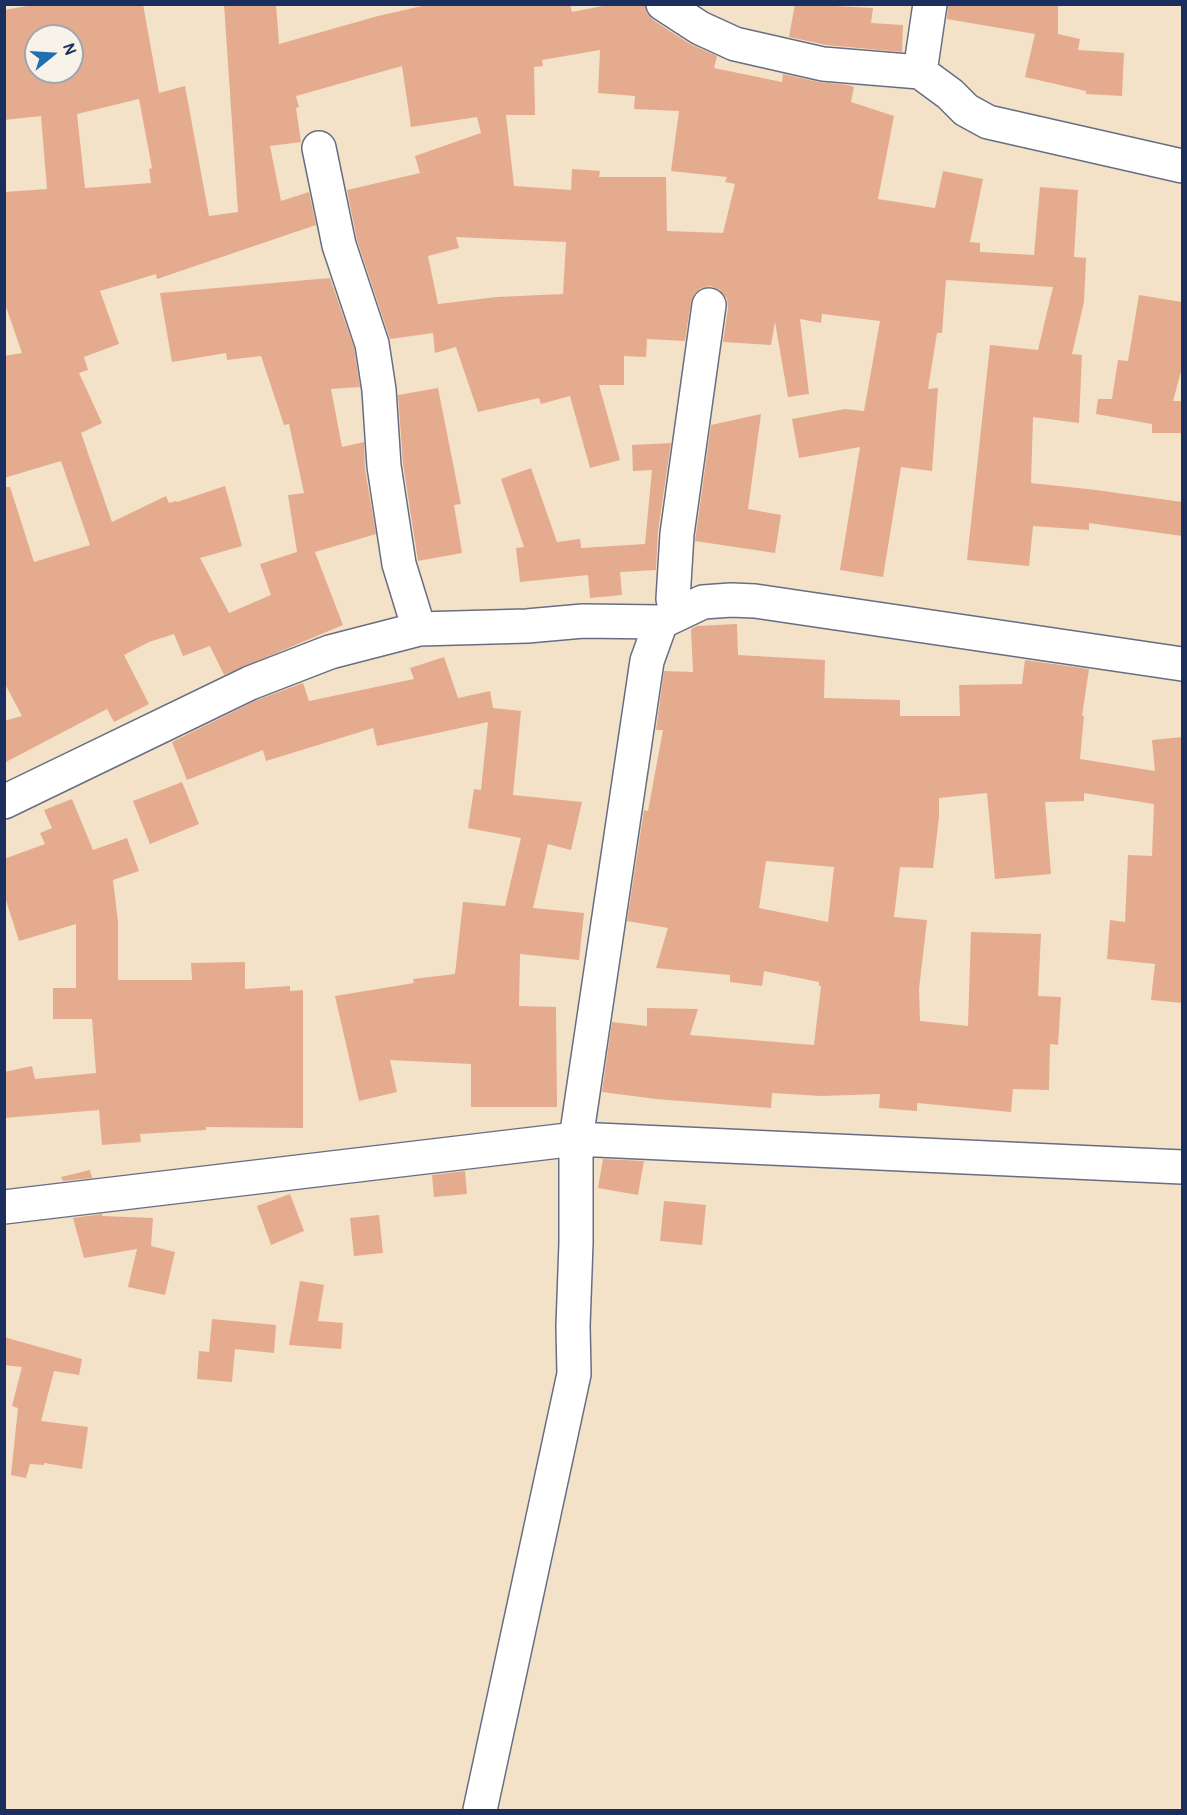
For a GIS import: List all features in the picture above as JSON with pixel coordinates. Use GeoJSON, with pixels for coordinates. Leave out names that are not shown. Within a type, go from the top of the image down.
{"type":"FeatureCollection","features":[{"type":"Feature","properties":{"kind":"street"},"geometry":{"type":"LineString","coordinates":[[663,4],[700,28],[735,44],[823,64],[920,72],[950,94],[966,110],[987,122],[1182,166]]}},
{"type":"Feature","properties":{"kind":"street"},"geometry":{"type":"LineString","coordinates":[[920,72],[930,4]]}},
{"type":"Feature","properties":{"kind":"street"},"geometry":{"type":"LineString","coordinates":[[319,148],[339,245],[372,344],[379,390],[384,466],[399,564],[419,629]]}},
{"type":"Feature","properties":{"kind":"street"},"geometry":{"type":"LineString","coordinates":[[480,1810],[574,1374],[576,1139],[646,661],[669,617],[673,599],[677,534],[709,305]]}},
{"type":"Feature","properties":{"kind":"street"},"geometry":{"type":"LineString","coordinates":[[4,802],[250,683],[330,652],[419,629],[527,626],[669,617],[703,602],[731,600],[1182,664]]}},
{"type":"Feature","properties":{"kind":"street"},"geometry":{"type":"LineString","coordinates":[[4,1206],[576,1139],[1182,1167]]}},
{"type":"Feature","properties":{"kind":"building"},"geometry":{"type":"Polygon","coordinates":[[[39,4],[143,4],[159,93],[185,86],[209,216],[238,212],[224,4],[276,4],[279,44],[378,16],[431,4],[570,4],[572,12],[613,4],[645,4],[647,13],[653,20],[690,44],[717,56],[714,68],[782,82],[783,74],[819,82],[848,85],[854,87],[851,102],[894,116],[878,199],[935,208],[943,171],[983,179],[970,242],[980,243],[980,252],[1034,255],[1040,187],[1078,190],[1074,257],[1086,258],[1084,302],[1072,354],[1082,355],[1079,423],[1033,417],[1031,483],[1182,502],[1182,536],[1089,523],[1089,530],[1033,526],[1029,566],[967,560],[990,345],[1038,350],[1053,287],[946,280],[942,333],[937,333],[928,389],[938,388],[932,471],[901,467],[883,577],[840,570],[860,447],[799,458],[792,419],[845,409],[864,411],[880,321],[822,314],[821,323],[800,319],[809,394],[788,397],[775,322],[771,345],[723,342],[728,308],[727,299],[720,290],[711,286],[701,288],[694,294],[691,302],[685,341],[647,339],[646,357],[624,356],[624,385],[599,385],[620,460],[590,468],[570,396],[541,404],[539,398],[478,412],[456,347],[435,353],[433,333],[390,339],[357,240],[347,190],[420,173],[415,156],[481,133],[477,117],[411,127],[402,66],[296,96],[301,142],[270,146],[281,201],[309,192],[316,225],[157,279],[156,274],[100,291],[119,344],[84,357],[88,370],[79,373],[102,423],[81,433],[112,522],[166,496],[169,503],[177,502],[225,486],[242,546],[200,558],[229,613],[271,595],[260,564],[297,552],[288,495],[304,493],[289,424],[284,425],[261,356],[227,360],[226,353],[172,362],[160,293],[330,278],[354,348],[360,387],[331,389],[342,447],[364,442],[365,469],[376,534],[315,552],[343,625],[224,675],[210,646],[183,656],[174,634],[149,642],[124,655],[149,704],[114,722],[107,709],[4,763],[4,721],[22,716],[4,682],[4,487],[10,487],[34,562],[90,545],[61,461],[4,478],[4,356],[22,353],[4,301],[4,192],[47,189],[41,116],[4,120],[4,10],[39,4]],[[600,50],[542,60],[543,66],[534,67],[535,115],[506,115],[514,186],[571,190],[572,169],[600,171],[599,177],[666,177],[667,231],[723,233],[735,184],[725,182],[727,177],[671,171],[679,111],[634,109],[635,96],[598,93],[600,50]],[[139,99],[77,114],[85,188],[151,183],[149,169],[152,168],[139,99]],[[456,237],[459,248],[428,256],[438,304],[497,297],[563,294],[566,242],[456,237]]]}},
{"type":"Feature","properties":{"kind":"building"},"geometry":{"type":"Polygon","coordinates":[[[795,4],[873,8],[871,23],[903,25],[902,52],[826,45],[789,37],[795,4]]]}},
{"type":"Feature","properties":{"kind":"building"},"geometry":{"type":"Polygon","coordinates":[[[948,4],[1058,4],[1058,34],[1080,39],[1078,50],[1124,53],[1122,96],[1086,94],[1086,91],[1025,77],[1035,34],[947,19],[948,4]]]}},
{"type":"Feature","properties":{"kind":"building"},"geometry":{"type":"Polygon","coordinates":[[[1139,295],[1182,302],[1182,368],[1173,401],[1182,401],[1182,433],[1152,433],[1152,424],[1096,414],[1098,399],[1112,399],[1118,360],[1128,361],[1139,295]]]}},
{"type":"Feature","properties":{"kind":"building"},"geometry":{"type":"Polygon","coordinates":[[[438,388],[461,504],[454,505],[462,553],[418,561],[403,464],[398,395],[438,388]]]}},
{"type":"Feature","properties":{"kind":"building"},"geometry":{"type":"Polygon","coordinates":[[[761,414],[748,509],[781,515],[775,553],[695,541],[711,425],[761,414]]]}},
{"type":"Feature","properties":{"kind":"building"},"geometry":{"type":"Polygon","coordinates":[[[671,443],[658,531],[656,570],[620,572],[622,595],[590,598],[588,575],[520,582],[516,548],[524,547],[501,479],[531,468],[557,542],[580,539],[581,548],[645,544],[652,470],[633,471],[632,445],[671,443]]]}},
{"type":"Feature","properties":{"kind":"building"},"geometry":{"type":"Polygon","coordinates":[[[737,624],[738,655],[825,660],[824,698],[900,700],[900,716],[960,716],[959,685],[1022,684],[1025,660],[1089,669],[1082,716],[1084,716],[1080,759],[1155,771],[1152,740],[1182,737],[1182,1003],[1151,1000],[1155,964],[1107,959],[1110,920],[1125,922],[1128,855],[1152,856],[1154,804],[1084,793],[1084,801],[1045,802],[1051,874],[995,879],[987,793],[939,798],[933,868],[900,867],[894,917],[927,920],[919,989],[920,1021],[968,1026],[971,932],[1041,934],[1038,996],[1061,997],[1058,1045],[1050,1044],[1049,1090],[1013,1089],[1011,1112],[917,1103],[917,1111],[879,1108],[880,1094],[821,1096],[772,1093],[771,1108],[656,1099],[602,1092],[612,1022],[647,1026],[647,1008],[698,1009],[690,1035],[814,1045],[821,986],[819,982],[764,971],[762,986],[730,982],[730,975],[656,968],[668,928],[627,921],[644,810],[648,811],[663,730],[656,730],[664,671],[693,672],[691,629],[697,626],[737,624]],[[766,861],[759,908],[828,922],[834,867],[766,861]]]}},
{"type":"Feature","properties":{"kind":"building"},"geometry":{"type":"Polygon","coordinates":[[[444,657],[458,698],[490,691],[493,708],[521,711],[513,795],[582,802],[571,850],[548,844],[533,908],[584,913],[579,960],[520,954],[519,1006],[556,1007],[557,1107],[471,1107],[471,1064],[390,1060],[397,1092],[359,1101],[335,996],[414,983],[413,979],[455,974],[463,902],[505,906],[521,838],[468,828],[474,789],[481,790],[488,722],[377,746],[373,728],[266,761],[263,750],[187,780],[172,742],[257,700],[303,683],[309,701],[414,679],[410,668],[444,657]]]}},
{"type":"Feature","properties":{"kind":"building"},"geometry":{"type":"Polygon","coordinates":[[[182,782],[199,824],[150,844],[133,801],[182,782]]]}},
{"type":"Feature","properties":{"kind":"building"},"geometry":{"type":"Polygon","coordinates":[[[72,799],[93,850],[127,838],[139,871],[113,880],[118,922],[118,980],[192,980],[191,963],[245,962],[245,989],[290,986],[290,991],[303,990],[303,1128],[206,1127],[206,1130],[140,1134],[141,1142],[102,1145],[99,1110],[4,1118],[4,1072],[32,1066],[35,1079],[96,1073],[92,1019],[53,1019],[53,988],[76,988],[76,924],[19,941],[4,894],[4,859],[45,844],[40,833],[52,828],[44,810],[72,799]]]}},
{"type":"Feature","properties":{"kind":"building"},"geometry":{"type":"Polygon","coordinates":[[[603,1159],[644,1161],[638,1195],[598,1188],[603,1159]]]}},
{"type":"Feature","properties":{"kind":"building"},"geometry":{"type":"Polygon","coordinates":[[[90,1170],[92,1178],[63,1181],[61,1177],[90,1170]]]}},
{"type":"Feature","properties":{"kind":"building"},"geometry":{"type":"Polygon","coordinates":[[[465,1171],[467,1194],[434,1197],[432,1175],[465,1171]]]}},
{"type":"Feature","properties":{"kind":"building"},"geometry":{"type":"Polygon","coordinates":[[[290,1194],[304,1231],[271,1245],[257,1206],[290,1194]]]}},
{"type":"Feature","properties":{"kind":"building"},"geometry":{"type":"Polygon","coordinates":[[[664,1201],[706,1205],[702,1245],[660,1241],[664,1201]]]}},
{"type":"Feature","properties":{"kind":"building"},"geometry":{"type":"Polygon","coordinates":[[[102,1214],[102,1216],[153,1218],[151,1246],[175,1252],[165,1295],[128,1287],[137,1249],[84,1258],[73,1218],[102,1214]]]}},
{"type":"Feature","properties":{"kind":"building"},"geometry":{"type":"Polygon","coordinates":[[[379,1215],[383,1253],[354,1256],[350,1218],[379,1215]]]}},
{"type":"Feature","properties":{"kind":"building"},"geometry":{"type":"Polygon","coordinates":[[[300,1281],[324,1285],[318,1321],[343,1323],[341,1349],[289,1345],[300,1281]]]}},
{"type":"Feature","properties":{"kind":"building"},"geometry":{"type":"Polygon","coordinates":[[[212,1319],[276,1325],[274,1353],[235,1349],[232,1382],[197,1379],[199,1351],[209,1352],[212,1319]]]}},
{"type":"Feature","properties":{"kind":"building"},"geometry":{"type":"Polygon","coordinates":[[[4,1337],[82,1359],[79,1375],[54,1371],[41,1421],[88,1427],[82,1469],[44,1463],[44,1465],[30,1464],[26,1478],[11,1475],[18,1408],[12,1406],[22,1367],[4,1365],[4,1337]]]}}]}
